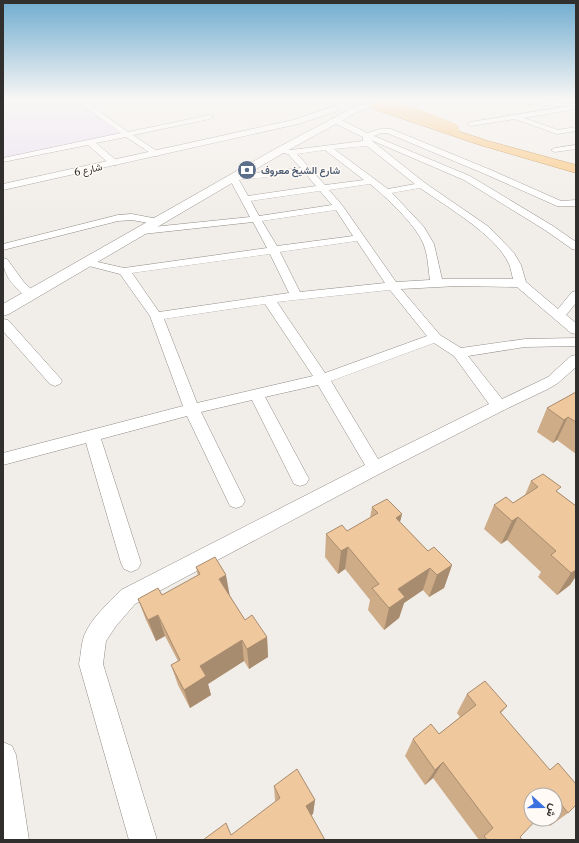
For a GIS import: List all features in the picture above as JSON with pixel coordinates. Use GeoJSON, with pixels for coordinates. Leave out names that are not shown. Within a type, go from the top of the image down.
{"type":"FeatureCollection","features":[{"type":"Feature","properties":{"kind":"main road"},"geometry":{"type":"LineString","coordinates":[[471,138],[576,169]]}},
{"type":"Feature","properties":{"kind":"main road"},"geometry":{"type":"LineString","coordinates":[[494,138],[520,150],[576,165]]}},
{"type":"Feature","properties":{"kind":"main road"},"geometry":{"type":"LineString","coordinates":[[502,138],[520,145],[576,160]]}},
{"type":"Feature","properties":{"kind":"main road"},"geometry":{"type":"LineString","coordinates":[[552,149],[576,156]]}},
{"type":"Feature","properties":{"kind":"street"},"geometry":{"type":"LineString","coordinates":[[3,160],[110,138]]}},
{"type":"Feature","properties":{"kind":"street"},"geometry":{"type":"LineString","coordinates":[[133,138],[155,154]]}},
{"type":"Feature","properties":{"kind":"street","name":"شارع 6"},"geometry":{"type":"LineString","coordinates":[[3,187],[224,138]]}},
{"type":"Feature","properties":{"kind":"street"},"geometry":{"type":"LineString","coordinates":[[3,311],[233,178],[286,151],[306,138]]}},
{"type":"Feature","properties":{"kind":"street"},"geometry":{"type":"LineString","coordinates":[[365,138],[450,170],[467,178],[576,247]]}},
{"type":"Feature","properties":{"kind":"street"},"geometry":{"type":"LineString","coordinates":[[406,138],[488,172],[560,204],[576,203]]}},
{"type":"Feature","properties":{"kind":"street"},"geometry":{"type":"LineString","coordinates":[[286,151],[327,148],[368,140]]}},
{"type":"Feature","properties":{"kind":"street"},"geometry":{"type":"LineString","coordinates":[[368,140],[422,185],[485,229],[508,253],[515,266],[520,283],[576,330]]}},
{"type":"Feature","properties":{"kind":"street"},"geometry":{"type":"LineString","coordinates":[[90,142],[114,163]]}},
{"type":"Feature","properties":{"kind":"street"},"geometry":{"type":"LineString","coordinates":[[552,149],[576,147]]}},
{"type":"Feature","properties":{"kind":"street"},"geometry":{"type":"LineString","coordinates":[[327,148],[386,192],[426,236],[429,244],[436,283]]}},
{"type":"Feature","properties":{"kind":"street"},"geometry":{"type":"LineString","coordinates":[[286,151],[307,170],[339,207],[393,286],[435,338],[459,353],[499,406]]}},
{"type":"Feature","properties":{"kind":"street"},"geometry":{"type":"LineString","coordinates":[[233,178],[307,170]]}},
{"type":"Feature","properties":{"kind":"street"},"geometry":{"type":"LineString","coordinates":[[233,178],[257,219],[296,296]]}},
{"type":"Feature","properties":{"kind":"street"},"geometry":{"type":"LineString","coordinates":[[245,199],[372,181]]}},
{"type":"Feature","properties":{"kind":"street"},"geometry":{"type":"LineString","coordinates":[[386,192],[422,185]]}},
{"type":"Feature","properties":{"kind":"street"},"geometry":{"type":"LineString","coordinates":[[143,231],[257,219],[339,207]]}},
{"type":"Feature","properties":{"kind":"street"},"geometry":{"type":"LineString","coordinates":[[3,247],[118,218],[132,217],[159,222]]}},
{"type":"Feature","properties":{"kind":"street"},"geometry":{"type":"LineString","coordinates":[[89,262],[124,271],[359,238]]}},
{"type":"Feature","properties":{"kind":"street"},"geometry":{"type":"LineString","coordinates":[[3,261],[19,284],[31,295]]}},
{"type":"Feature","properties":{"kind":"street"},"geometry":{"type":"LineString","coordinates":[[124,271],[156,316],[192,409],[236,501]]}},
{"type":"Feature","properties":{"kind":"street"},"geometry":{"type":"LineString","coordinates":[[156,316],[296,296],[393,286],[436,283],[520,283]]}},
{"type":"Feature","properties":{"kind":"street"},"geometry":{"type":"LineString","coordinates":[[559,316],[576,295]]}},
{"type":"Feature","properties":{"kind":"street"},"geometry":{"type":"LineString","coordinates":[[269,300],[322,379],[375,468]]}},
{"type":"Feature","properties":{"kind":"street"},"geometry":{"type":"LineString","coordinates":[[3,323],[55,381]]}},
{"type":"Feature","properties":{"kind":"street"},"geometry":{"type":"LineString","coordinates":[[3,459],[192,409],[322,379],[435,338]]}},
{"type":"Feature","properties":{"kind":"street"},"geometry":{"type":"LineString","coordinates":[[459,353],[525,343],[576,342]]}},
{"type":"Feature","properties":{"kind":"street"},"geometry":{"type":"LineString","coordinates":[[143,840],[91,664],[95,638],[108,619],[128,597],[375,468],[554,380],[576,359]]}},
{"type":"Feature","properties":{"kind":"street"},"geometry":{"type":"LineString","coordinates":[[256,394],[300,479]]}},
{"type":"Feature","properties":{"kind":"street"},"geometry":{"type":"LineString","coordinates":[[92,435],[131,563]]}},
{"type":"Feature","properties":{"kind":"street"},"geometry":{"type":"LineString","coordinates":[[3,755],[15,840]]}},
{"type":"Feature","properties":{"kind":"shaded area"},"geometry":{"type":"Polygon","coordinates":[[[3,138],[104,138],[3,159],[3,138]]]}},
{"type":"Feature","properties":{"kind":"building"},"geometry":{"type":"Polygon","coordinates":[[[576,392],[576,422],[568,417],[564,420],[547,408],[576,392]]]}},
{"type":"Feature","properties":{"kind":"building"},"geometry":{"type":"Polygon","coordinates":[[[543,474],[561,487],[556,491],[576,506],[576,570],[571,573],[551,555],[556,551],[518,517],[512,521],[494,505],[506,497],[513,503],[538,487],[531,481],[543,474]]]}},
{"type":"Feature","properties":{"kind":"building"},"geometry":{"type":"Polygon","coordinates":[[[387,499],[402,514],[396,518],[428,551],[434,547],[452,565],[437,575],[430,568],[398,589],[405,597],[389,608],[372,588],[379,584],[348,547],[341,551],[326,534],[342,525],[347,531],[378,513],[372,507],[387,499]]]}},
{"type":"Feature","properties":{"kind":"building"},"geometry":{"type":"Polygon","coordinates":[[[215,557],[226,575],[219,579],[245,620],[252,615],[267,637],[247,649],[242,640],[200,666],[206,676],[184,690],[171,665],[180,660],[158,615],[148,620],[138,599],[158,588],[162,595],[200,574],[196,567],[215,557]]]}},
{"type":"Feature","properties":{"kind":"building"},"geometry":{"type":"Polygon","coordinates":[[[485,681],[507,706],[500,712],[550,770],[558,763],[576,784],[576,805],[568,813],[563,807],[563,787],[523,787],[523,827],[529,827],[520,837],[522,840],[487,840],[484,836],[493,828],[443,762],[435,770],[413,739],[431,724],[439,734],[476,705],[467,694],[485,681]]]}},
{"type":"Feature","properties":{"kind":"building"},"geometry":{"type":"Polygon","coordinates":[[[297,769],[315,800],[306,806],[325,840],[203,840],[226,823],[231,835],[280,798],[274,786],[297,769]]]}},
{"type":"Feature","properties":{"kind":"place","name":"شارع الشيخ معروف"},"geometry":{"type":"Point","coordinates":[247,170]}}]}
